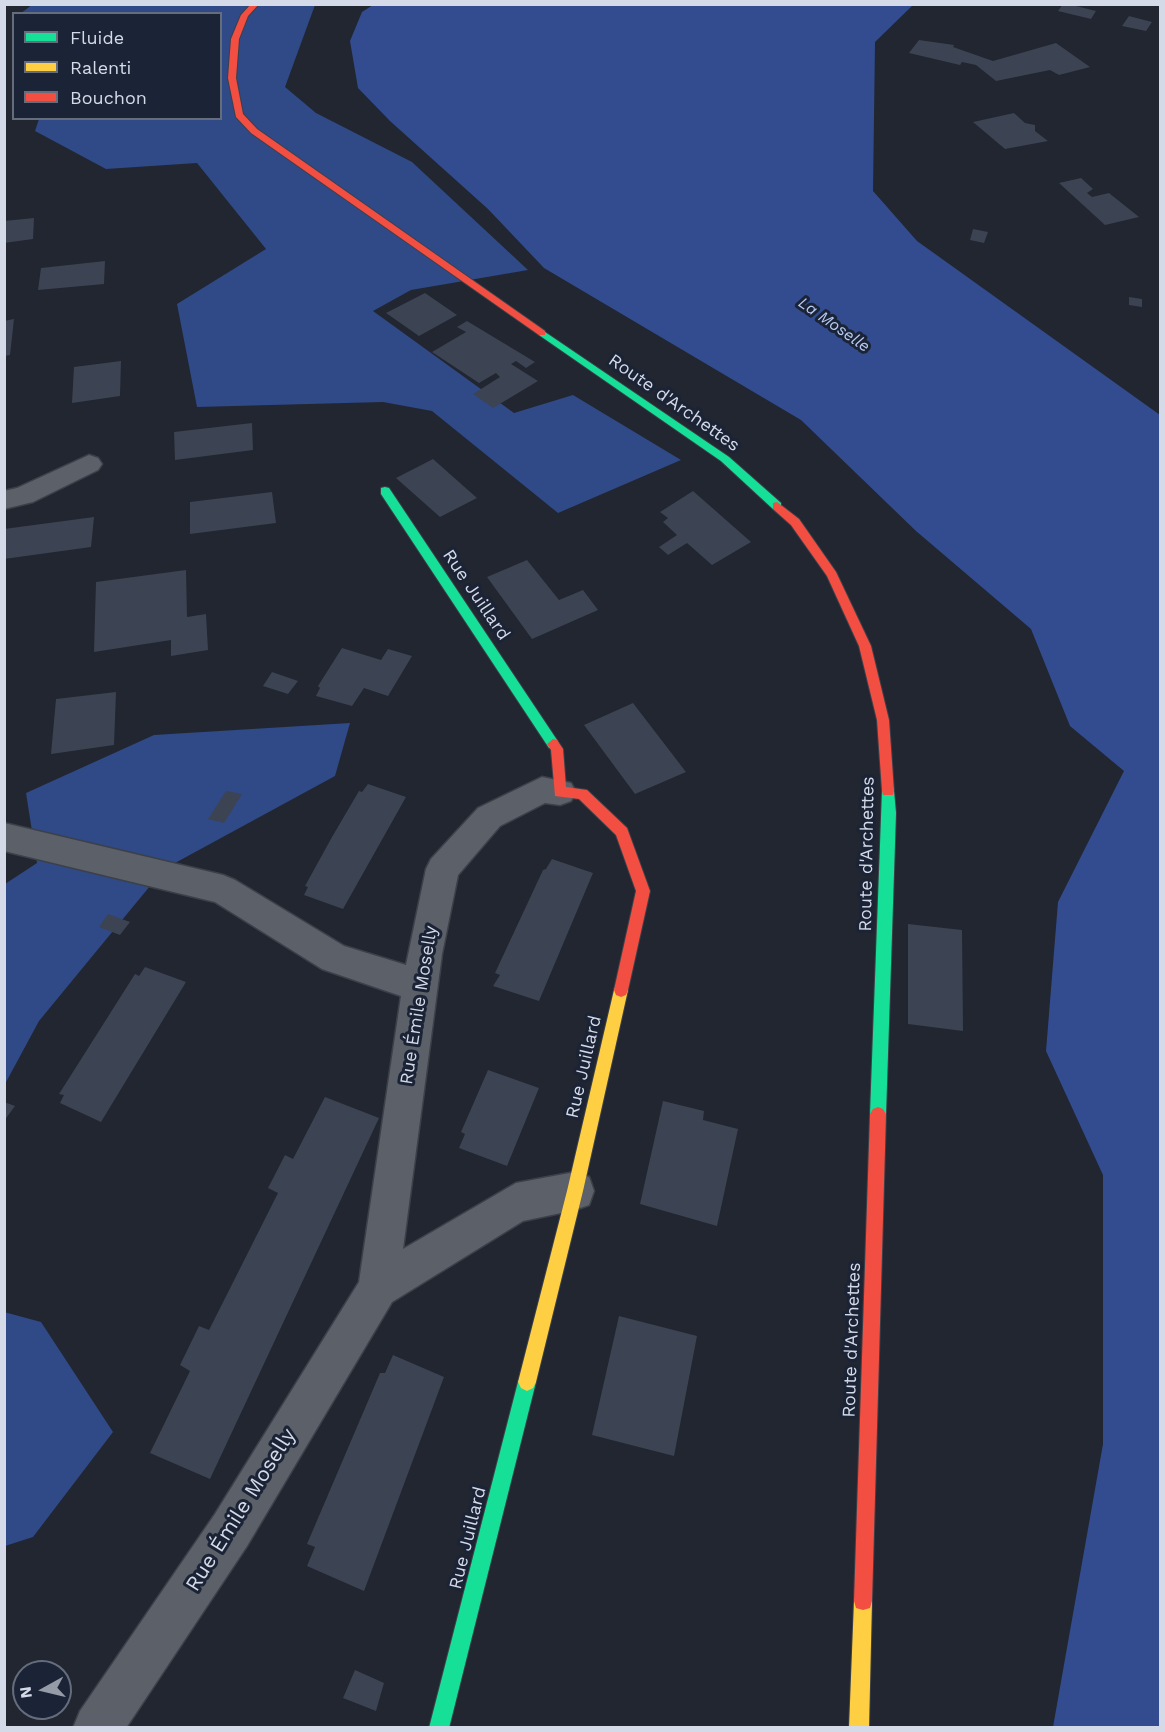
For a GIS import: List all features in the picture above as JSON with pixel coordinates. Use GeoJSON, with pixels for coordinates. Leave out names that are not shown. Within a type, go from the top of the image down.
{"type":"FeatureCollection","features":[{"type":"Feature","properties":{"kind":"street","name":"Route d'Archettes"},"geometry":{"type":"LineString","coordinates":[[256,4],[245,15],[236,39],[232,78],[239,115],[254,131],[435,260],[725,459],[795,522],[832,575],[865,646],[883,720],[889,813],[859,1728]]}},
{"type":"Feature","properties":{"kind":"street"},"geometry":{"type":"LineString","coordinates":[[4,500],[24,496],[89,464]]}},
{"type":"Feature","properties":{"kind":"street","name":"Rue Juillard"},"geometry":{"type":"LineString","coordinates":[[386,491],[556,749],[560,792],[582,794],[622,832],[643,891],[575,1191],[439,1728]]}},
{"type":"Feature","properties":{"kind":"street","name":"Rue Émile Moselly"},"geometry":{"type":"LineString","coordinates":[[97,1728],[231,1530],[378,1288],[421,986],[443,869],[489,817],[542,790],[560,792]]}},
{"type":"Feature","properties":{"kind":"street"},"geometry":{"type":"LineString","coordinates":[[4,837],[223,890],[334,958],[421,986]]}},
{"type":"Feature","properties":{"kind":"street","name":"Rue Émile Moselly"},"geometry":{"type":"LineString","coordinates":[[378,1288],[516,1203],[575,1191]]}},
{"type":"Feature","properties":{"kind":"shaded area"},"geometry":{"type":"Polygon","coordinates":[[[33,4],[315,5],[285,87],[316,113],[412,162],[528,270],[411,290],[373,311],[514,413],[573,395],[681,460],[558,513],[432,411],[383,402],[197,407],[177,304],[266,249],[197,163],[106,169],[35,131],[39,120],[222,120],[222,12],[23,12],[33,4]]]}},
{"type":"Feature","properties":{"kind":"shaded area"},"geometry":{"type":"Polygon","coordinates":[[[350,723],[335,776],[164,869],[39,1021],[5,1084],[5,884],[37,863],[26,793],[154,735],[350,723]]]}},
{"type":"Feature","properties":{"kind":"shaded area"},"geometry":{"type":"Polygon","coordinates":[[[4,1312],[41,1322],[113,1432],[33,1537],[5,1546],[4,1312]]]}},
{"type":"Feature","properties":{"kind":"water","name":"La Moselle"},"geometry":{"type":"Polygon","coordinates":[[[373,5],[913,5],[875,42],[873,191],[917,241],[1160,415],[1160,1727],[1053,1727],[1103,1444],[1103,1175],[1046,1051],[1058,902],[1124,771],[1070,726],[1031,629],[916,531],[801,420],[544,268],[488,209],[390,121],[358,88],[350,41],[362,12],[373,5]]]}},
{"type":"Feature","properties":{"kind":"building"},"geometry":{"type":"Polygon","coordinates":[[[1063,4],[1096,11],[1091,19],[1058,11],[1063,4]]]}},
{"type":"Feature","properties":{"kind":"building"},"geometry":{"type":"Polygon","coordinates":[[[1129,16],[1152,22],[1146,31],[1122,26],[1129,16]]]}},
{"type":"Feature","properties":{"kind":"building"},"geometry":{"type":"Polygon","coordinates":[[[919,40],[954,45],[953,47],[993,61],[1056,43],[1090,67],[1059,75],[1050,70],[996,81],[976,65],[962,62],[960,65],[909,53],[919,40]]]}},
{"type":"Feature","properties":{"kind":"building"},"geometry":{"type":"Polygon","coordinates":[[[1014,113],[1025,123],[1035,125],[1035,131],[1048,141],[1005,149],[973,122],[1014,113]]]}},
{"type":"Feature","properties":{"kind":"building"},"geometry":{"type":"Polygon","coordinates":[[[1081,178],[1093,189],[1087,193],[1092,197],[1109,193],[1139,217],[1105,225],[1059,183],[1081,178]]]}},
{"type":"Feature","properties":{"kind":"building"},"geometry":{"type":"Polygon","coordinates":[[[34,218],[33,239],[4,243],[4,221],[34,218]]]}},
{"type":"Feature","properties":{"kind":"building"},"geometry":{"type":"Polygon","coordinates":[[[973,229],[988,232],[984,243],[970,240],[973,229]]]}},
{"type":"Feature","properties":{"kind":"building"},"geometry":{"type":"Polygon","coordinates":[[[105,261],[104,284],[38,290],[41,268],[105,261]]]}},
{"type":"Feature","properties":{"kind":"building"},"geometry":{"type":"Polygon","coordinates":[[[425,293],[457,315],[419,336],[386,313],[425,293]]]}},
{"type":"Feature","properties":{"kind":"building"},"geometry":{"type":"Polygon","coordinates":[[[1129,297],[1142,299],[1142,307],[1129,305],[1129,297]]]}},
{"type":"Feature","properties":{"kind":"building"},"geometry":{"type":"Polygon","coordinates":[[[14,319],[10,355],[4,356],[4,321],[14,319]]]}},
{"type":"Feature","properties":{"kind":"building"},"geometry":{"type":"Polygon","coordinates":[[[467,321],[535,362],[526,368],[516,361],[511,364],[538,381],[493,408],[473,394],[500,377],[496,373],[479,383],[432,352],[466,332],[457,327],[467,321]]]}},
{"type":"Feature","properties":{"kind":"building"},"geometry":{"type":"Polygon","coordinates":[[[121,361],[120,396],[72,403],[74,367],[121,361]]]}},
{"type":"Feature","properties":{"kind":"building"},"geometry":{"type":"Polygon","coordinates":[[[252,423],[253,450],[175,460],[174,432],[252,423]]]}},
{"type":"Feature","properties":{"kind":"building"},"geometry":{"type":"Polygon","coordinates":[[[433,459],[477,498],[440,517],[396,478],[433,459]]]}},
{"type":"Feature","properties":{"kind":"building"},"geometry":{"type":"Polygon","coordinates":[[[693,491],[751,542],[712,565],[687,543],[668,555],[659,547],[677,535],[663,522],[668,518],[660,512],[693,491]]]}},
{"type":"Feature","properties":{"kind":"building"},"geometry":{"type":"Polygon","coordinates":[[[272,492],[276,523],[190,534],[190,502],[272,492]]]}},
{"type":"Feature","properties":{"kind":"building"},"geometry":{"type":"Polygon","coordinates":[[[94,517],[91,547],[4,559],[4,529],[94,517]]]}},
{"type":"Feature","properties":{"kind":"building"},"geometry":{"type":"Polygon","coordinates":[[[527,560],[559,600],[583,590],[598,610],[532,639],[487,577],[527,560]]]}},
{"type":"Feature","properties":{"kind":"building"},"geometry":{"type":"Polygon","coordinates":[[[186,570],[187,617],[206,614],[208,650],[171,656],[171,640],[94,652],[96,582],[186,570]]]}},
{"type":"Feature","properties":{"kind":"building"},"geometry":{"type":"Polygon","coordinates":[[[342,648],[381,660],[388,649],[412,656],[388,696],[364,688],[352,706],[316,696],[320,688],[318,686],[342,648]]]}},
{"type":"Feature","properties":{"kind":"building"},"geometry":{"type":"Polygon","coordinates":[[[272,672],[298,681],[288,694],[263,686],[272,672]]]}},
{"type":"Feature","properties":{"kind":"building"},"geometry":{"type":"Polygon","coordinates":[[[116,692],[114,745],[51,754],[56,699],[116,692]]]}},
{"type":"Feature","properties":{"kind":"building"},"geometry":{"type":"Polygon","coordinates":[[[633,703],[686,772],[635,794],[584,725],[633,703]]]}},
{"type":"Feature","properties":{"kind":"building"},"geometry":{"type":"Polygon","coordinates":[[[368,784],[406,797],[343,909],[304,895],[308,887],[305,886],[332,837],[359,791],[362,792],[368,784]]]}},
{"type":"Feature","properties":{"kind":"building"},"geometry":{"type":"Polygon","coordinates":[[[226,791],[242,794],[224,823],[208,819],[226,791]]]}},
{"type":"Feature","properties":{"kind":"building"},"geometry":{"type":"Polygon","coordinates":[[[552,859],[593,873],[539,1001],[493,986],[500,975],[495,973],[543,870],[552,859]]]}},
{"type":"Feature","properties":{"kind":"building"},"geometry":{"type":"Polygon","coordinates":[[[108,914],[130,922],[120,935],[99,927],[108,914]]]}},
{"type":"Feature","properties":{"kind":"building"},"geometry":{"type":"Polygon","coordinates":[[[908,924],[962,930],[963,1031],[908,1024],[908,924]]]}},
{"type":"Feature","properties":{"kind":"building"},"geometry":{"type":"Polygon","coordinates":[[[145,967],[186,982],[101,1122],[60,1103],[64,1095],[59,1094],[135,974],[139,976],[145,967]]]}},
{"type":"Feature","properties":{"kind":"building"},"geometry":{"type":"Polygon","coordinates":[[[488,1070],[539,1088],[507,1166],[459,1148],[465,1134],[461,1132],[488,1070]]]}},
{"type":"Feature","properties":{"kind":"building"},"geometry":{"type":"Polygon","coordinates":[[[325,1097],[379,1118],[210,1479],[150,1453],[190,1371],[180,1365],[199,1326],[209,1330],[278,1193],[268,1188],[285,1155],[293,1159],[325,1097]]]}},
{"type":"Feature","properties":{"kind":"building"},"geometry":{"type":"Polygon","coordinates":[[[663,1101],[704,1111],[703,1120],[738,1129],[717,1226],[640,1204],[663,1101]]]}},
{"type":"Feature","properties":{"kind":"building"},"geometry":{"type":"Polygon","coordinates":[[[4,1102],[15,1106],[4,1121],[4,1102]]]}},
{"type":"Feature","properties":{"kind":"building"},"geometry":{"type":"Polygon","coordinates":[[[619,1316],[697,1336],[674,1456],[592,1435],[619,1316]]]}},
{"type":"Feature","properties":{"kind":"building"},"geometry":{"type":"Polygon","coordinates":[[[393,1355],[444,1377],[364,1591],[307,1566],[315,1547],[307,1544],[380,1373],[385,1373],[393,1355]]]}},
{"type":"Feature","properties":{"kind":"building"},"geometry":{"type":"Polygon","coordinates":[[[355,1670],[384,1683],[376,1711],[343,1698],[355,1670]]]}},
{"type":"Feature","properties":{"kind":"traffic: fast"},"geometry":{"type":"LineString","coordinates":[[542,333],[725,459],[777,506]]}},
{"type":"Feature","properties":{"kind":"traffic: fast"},"geometry":{"type":"LineString","coordinates":[[385,491],[553,744]]}},
{"type":"Feature","properties":{"kind":"traffic: fast"},"geometry":{"type":"LineString","coordinates":[[878,1114],[888,791]]}},
{"type":"Feature","properties":{"kind":"traffic: fast"},"geometry":{"type":"LineString","coordinates":[[439,1728],[527,1382]]}},
{"type":"Feature","properties":{"kind":"traffic: slow"},"geometry":{"type":"LineString","coordinates":[[527,1382],[575,1191],[621,990]]}},
{"type":"Feature","properties":{"kind":"traffic: slow"},"geometry":{"type":"LineString","coordinates":[[859,1728],[863,1601]]}},
{"type":"Feature","properties":{"kind":"traffic: jam"},"geometry":{"type":"LineString","coordinates":[[256,4],[245,15],[235,39],[232,78],[239,115],[254,131],[542,333]]}},
{"type":"Feature","properties":{"kind":"traffic: jam"},"geometry":{"type":"LineString","coordinates":[[777,506],[795,522],[832,575],[865,646],[883,720],[888,791]]}},
{"type":"Feature","properties":{"kind":"traffic: jam"},"geometry":{"type":"LineString","coordinates":[[553,744],[557,749],[560,792],[582,794],[622,832],[643,891],[621,990]]}},
{"type":"Feature","properties":{"kind":"traffic: jam"},"geometry":{"type":"LineString","coordinates":[[863,1601],[878,1114]]}}]}
